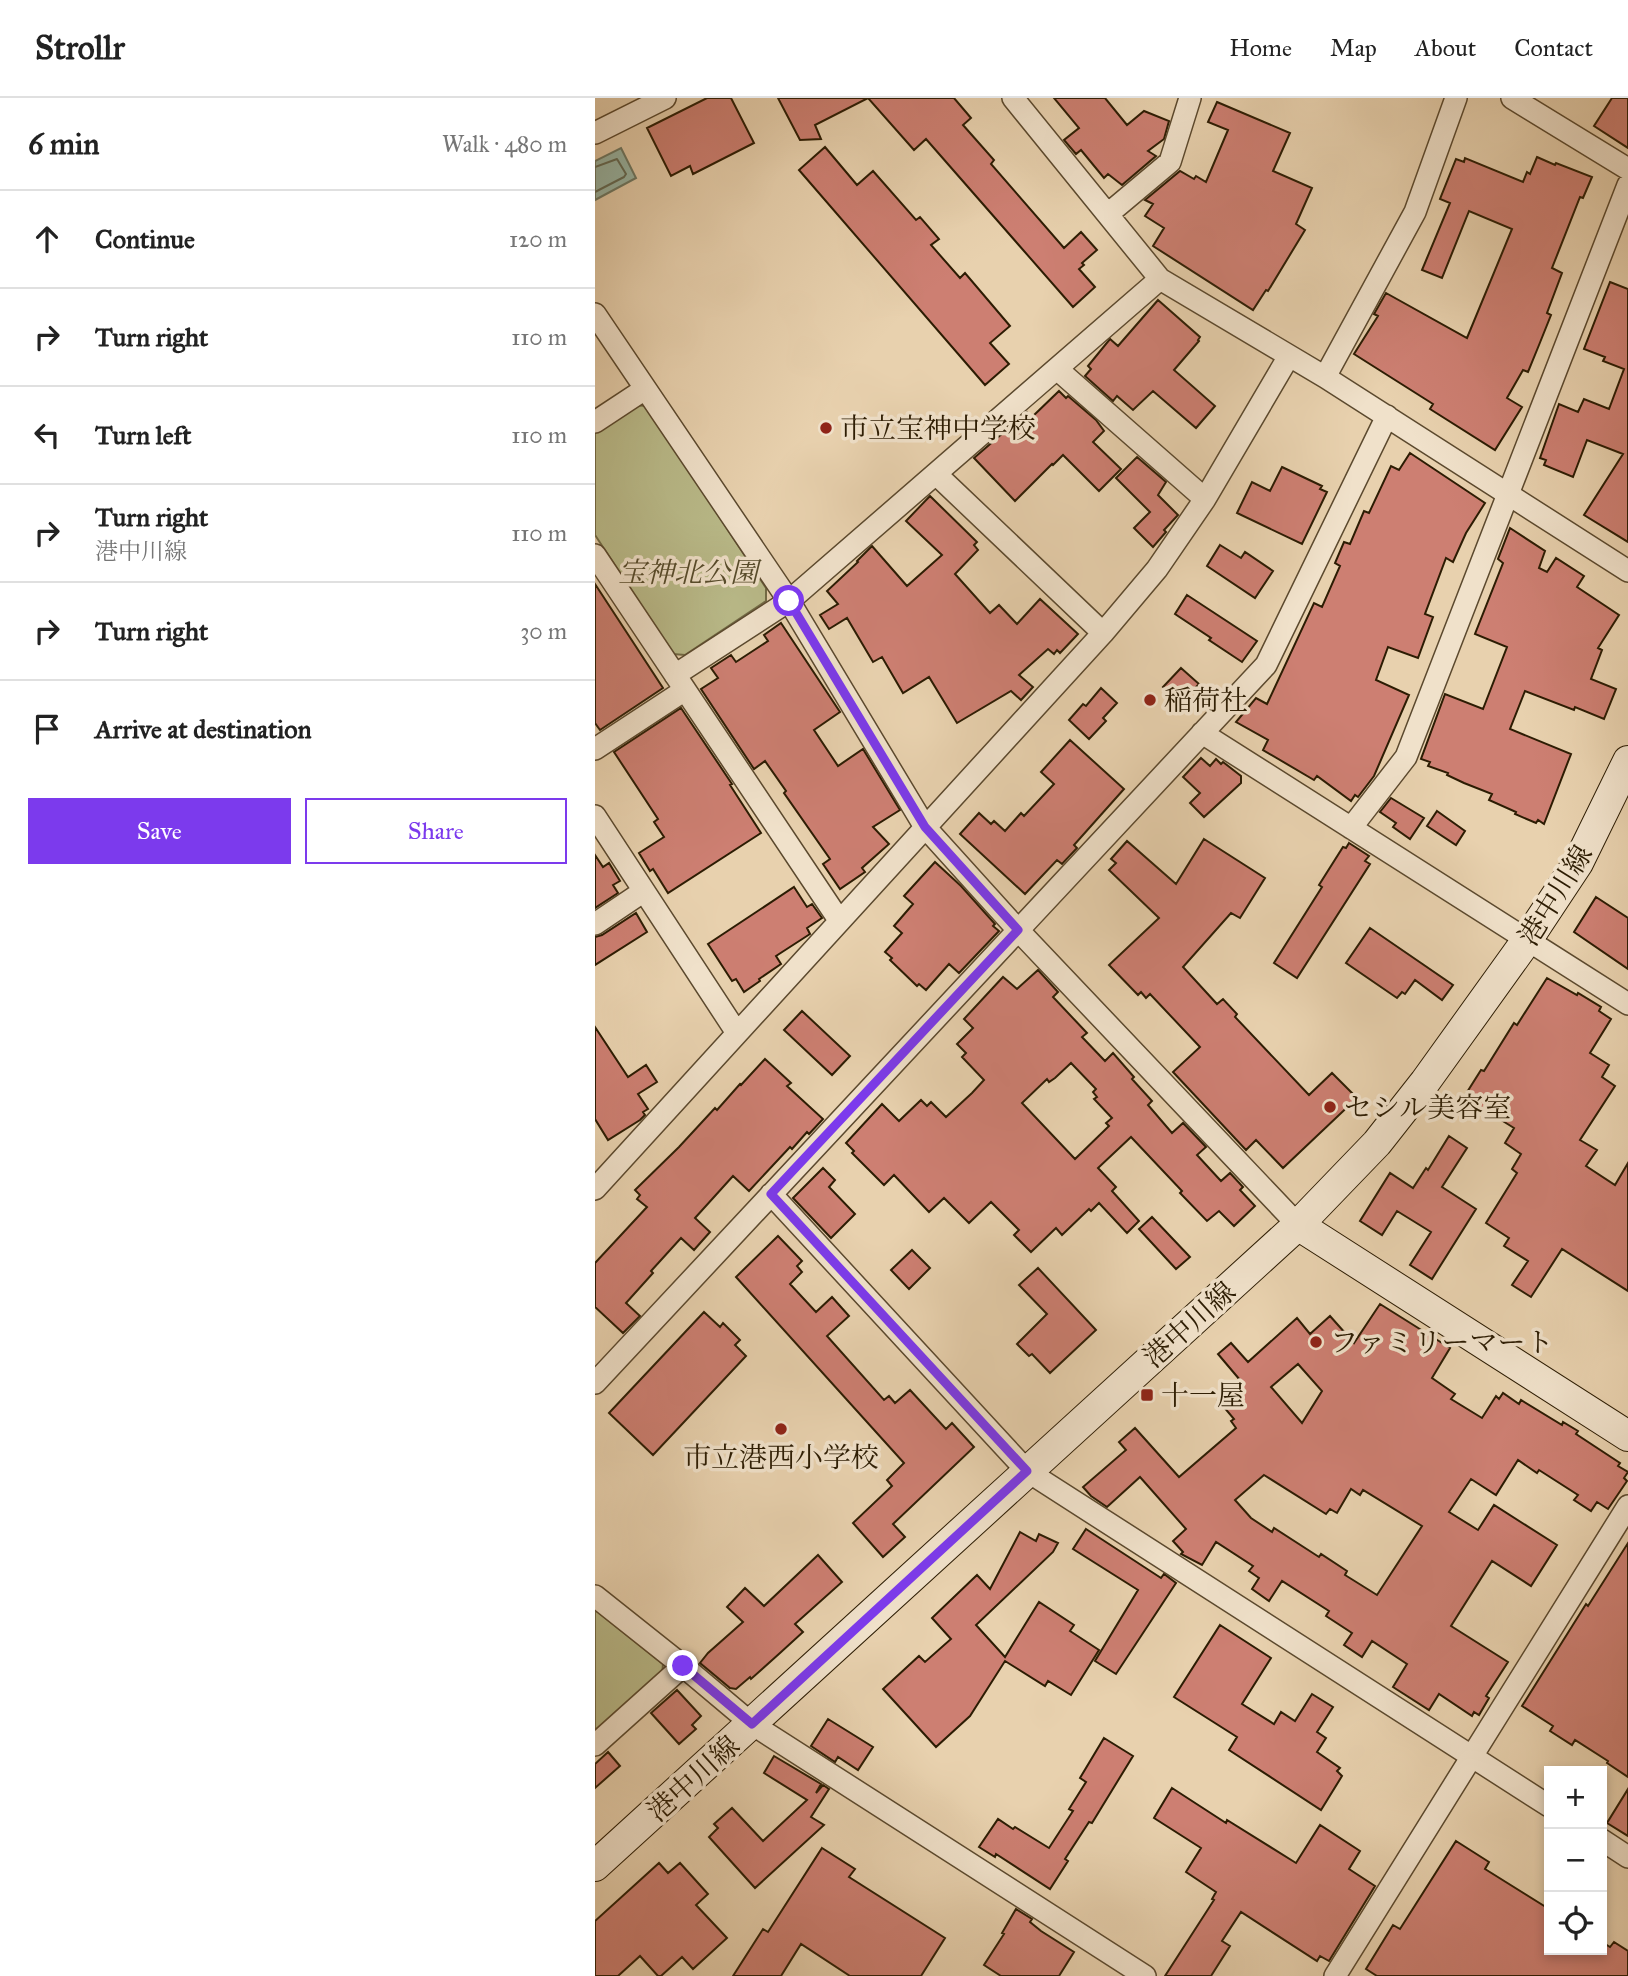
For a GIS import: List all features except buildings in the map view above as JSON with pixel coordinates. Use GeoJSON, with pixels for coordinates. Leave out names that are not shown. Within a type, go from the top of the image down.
{"type":"FeatureCollection","features":[{"type":"Feature","properties":{"kind":"main road","name":"港中川線"},"geometry":{"type":"LineString","coordinates":[[595,1866],[1298,1225],[1377,1143],[1528,940],[1578,863],[1628,761]]}},
{"type":"Feature","properties":{"kind":"main road"},"geometry":{"type":"LineString","coordinates":[[1298,1225],[1628,1436]]}},
{"type":"Feature","properties":{"kind":"street"},"geometry":{"type":"LineString","coordinates":[[595,133],[665,98]]}},
{"type":"Feature","properties":{"kind":"street"},"geometry":{"type":"LineString","coordinates":[[1013,98],[1160,279],[1325,377],[1628,571]]}},
{"type":"Feature","properties":{"kind":"street"},"geometry":{"type":"LineString","coordinates":[[1108,214],[1170,162],[1190,98]]}},
{"type":"Feature","properties":{"kind":"street"},"geometry":{"type":"LineString","coordinates":[[1325,377],[1415,212],[1456,98]]}},
{"type":"Feature","properties":{"kind":"street"},"geometry":{"type":"LineString","coordinates":[[1512,98],[1628,169]]}},
{"type":"Feature","properties":{"kind":"street"},"geometry":{"type":"LineString","coordinates":[[1351,828],[1406,757],[1628,185]]}},
{"type":"Feature","properties":{"kind":"street"},"geometry":{"type":"LineString","coordinates":[[595,749],[789,601],[1160,279]]}},
{"type":"Feature","properties":{"kind":"street"},"geometry":{"type":"LineString","coordinates":[[595,314],[789,601],[925,827],[1018,930],[1298,1225]]}},
{"type":"Feature","properties":{"kind":"street"},"geometry":{"type":"LineString","coordinates":[[595,1189],[1103,633],[1157,569],[1205,499],[1289,356]]}},
{"type":"Feature","properties":{"kind":"street"},"geometry":{"type":"LineString","coordinates":[[1057,369],[1205,499]]}},
{"type":"Feature","properties":{"kind":"street"},"geometry":{"type":"LineString","coordinates":[[595,422],[645,388]]}},
{"type":"Feature","properties":{"kind":"street"},"geometry":{"type":"LineString","coordinates":[[595,1383],[1266,665],[1387,416]]}},
{"type":"Feature","properties":{"kind":"street"},"geometry":{"type":"LineString","coordinates":[[936,474],[1103,633]]}},
{"type":"Feature","properties":{"kind":"street"},"geometry":{"type":"LineString","coordinates":[[595,555],[839,920]]}},
{"type":"Feature","properties":{"kind":"street"},"geometry":{"type":"LineString","coordinates":[[1202,733],[1628,1004]]}},
{"type":"Feature","properties":{"kind":"street"},"geometry":{"type":"LineString","coordinates":[[595,816],[737,1033]]}},
{"type":"Feature","properties":{"kind":"street"},"geometry":{"type":"LineString","coordinates":[[595,924],[644,891]]}},
{"type":"Feature","properties":{"kind":"street"},"geometry":{"type":"LineString","coordinates":[[771,1194],[1027,1471],[1544,1803]]}},
{"type":"Feature","properties":{"kind":"street"},"geometry":{"type":"LineString","coordinates":[[1335,1976],[1628,1506]]}},
{"type":"Feature","properties":{"kind":"street"},"geometry":{"type":"LineString","coordinates":[[595,1596],[752,1724],[1145,1976]]}},
{"type":"Feature","properties":{"kind":"street"},"geometry":{"type":"LineString","coordinates":[[595,1745],[683,1666]]}},
{"type":"Feature","properties":{"kind":"street"},"geometry":{"type":"LineString","coordinates":[[1607,1843],[1628,1857]]}},
{"type":"Feature","properties":{"kind":"green space","name":"宝神北公園"},"geometry":{"type":"Polygon","coordinates":[[[632,405],[647,406],[766,588],[766,601],[685,655],[673,654],[595,535],[595,429],[632,405]]]}},
{"type":"Feature","properties":{"kind":"green space"},"geometry":{"type":"Polygon","coordinates":[[[595,1610],[663,1664],[662,1676],[595,1736],[595,1610]]]}},
{"type":"Feature","properties":{"kind":"water"},"geometry":{"type":"Polygon","coordinates":[[[621,148],[636,178],[595,200],[595,161],[621,148]]]}},
{"type":"Feature","properties":{"kind":"place","name":"市立宝神中学校"},"geometry":{"type":"Point","coordinates":[826,428]}},
{"type":"Feature","properties":{"kind":"place","name":"稲荷社"},"geometry":{"type":"Point","coordinates":[1150,700]}},
{"type":"Feature","properties":{"kind":"place","name":"セシル美容室"},"geometry":{"type":"Point","coordinates":[1330,1107]}},
{"type":"Feature","properties":{"kind":"place","name":"ファミリーマート"},"geometry":{"type":"Point","coordinates":[1316,1342]}},
{"type":"Feature","properties":{"kind":"place","name":"十一屋"},"geometry":{"type":"Point","coordinates":[1147,1395]}},
{"type":"Feature","properties":{"kind":"place","name":"市立港西小学校"},"geometry":{"type":"Point","coordinates":[781,1429]}},
{"type":"Feature","properties":{"kind":"route"},"geometry":{"type":"LineString","coordinates":[[683,1666],[752,1724],[1027,1471],[771,1194],[1018,930],[925,827],[789,601]]}}]}
